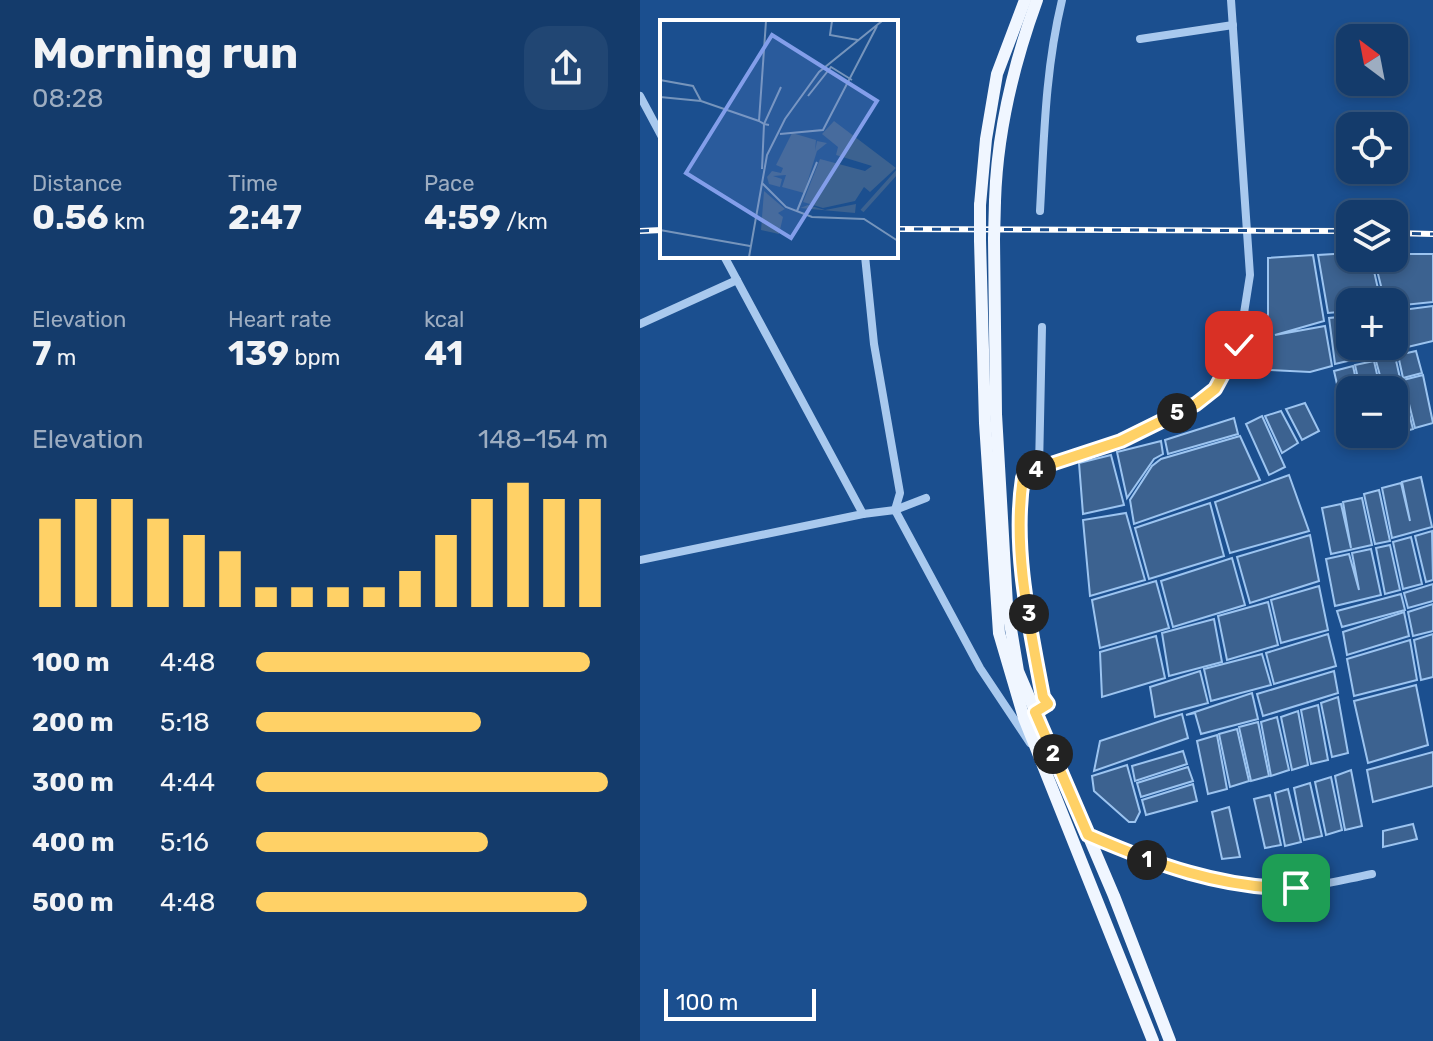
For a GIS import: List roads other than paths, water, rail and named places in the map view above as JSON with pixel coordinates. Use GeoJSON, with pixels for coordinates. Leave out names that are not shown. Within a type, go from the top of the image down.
{"type":"FeatureCollection","features":[{"type":"Feature","properties":{"kind":"main road"},"geometry":{"type":"LineString","coordinates":[[1025,0],[997,74],[986,139],[980,205],[985,423],[999,633],[1030,715],[1088,835],[1170,1041]]}},
{"type":"Feature","properties":{"kind":"main road"},"geometry":{"type":"LineString","coordinates":[[1037,0],[1019,54],[996,167],[996,414],[1007,605],[1018,671],[1041,760],[1153,1041]]}},
{"type":"Feature","properties":{"kind":"street"},"geometry":{"type":"LineString","coordinates":[[1040,211],[1051,44],[1062,0]]}},
{"type":"Feature","properties":{"kind":"street"},"geometry":{"type":"LineString","coordinates":[[1030,715],[1048,704],[1043,697],[1032,638],[1018,513],[1023,478],[1039,468],[1121,441],[1196,404],[1215,389],[1239,345],[1250,275],[1231,0]]}},
{"type":"Feature","properties":{"kind":"street"},"geometry":{"type":"LineString","coordinates":[[1140,39],[1233,25]]}},
{"type":"Feature","properties":{"kind":"street"},"geometry":{"type":"LineString","coordinates":[[640,96],[660,133]]}},
{"type":"Feature","properties":{"kind":"street"},"geometry":{"type":"LineString","coordinates":[[725,258],[863,514]]}},
{"type":"Feature","properties":{"kind":"street"},"geometry":{"type":"LineString","coordinates":[[865,258],[874,344],[900,493],[895,510],[980,668],[1041,760]]}},
{"type":"Feature","properties":{"kind":"street"},"geometry":{"type":"LineString","coordinates":[[640,324],[737,280]]}},
{"type":"Feature","properties":{"kind":"street"},"geometry":{"type":"LineString","coordinates":[[1039,468],[1042,327]]}},
{"type":"Feature","properties":{"kind":"street"},"geometry":{"type":"LineString","coordinates":[[640,560],[895,510],[926,498]]}},
{"type":"Feature","properties":{"kind":"street"},"geometry":{"type":"LineString","coordinates":[[1088,835],[1152,863],[1230,884],[1296,888],[1372,874]]}},
{"type":"Feature","properties":{"kind":"water"},"geometry":{"type":"Polygon","coordinates":[[[1336,254],[1336,272],[1374,272],[1378,288],[1336,288],[1336,312],[1328,313],[1318,255],[1336,254]]]}},
{"type":"Feature","properties":{"kind":"water"},"geometry":{"type":"Polygon","coordinates":[[[1408,254],[1433,254],[1433,302],[1408,305],[1408,288],[1382,288],[1378,272],[1408,272],[1408,254]]]}},
{"type":"Feature","properties":{"kind":"water"},"geometry":{"type":"Polygon","coordinates":[[[1313,255],[1324,321],[1275,335],[1325,326],[1332,366],[1310,372],[1251,369],[1261,347],[1268,314],[1268,258],[1313,255]]]}},
{"type":"Feature","properties":{"kind":"water"},"geometry":{"type":"Polygon","coordinates":[[[1433,306],[1433,341],[1408,347],[1408,309],[1433,306]]]}},
{"type":"Feature","properties":{"kind":"water"},"geometry":{"type":"Polygon","coordinates":[[[1336,317],[1336,360],[1352,360],[1335,364],[1329,318],[1336,317]]]}},
{"type":"Feature","properties":{"kind":"water"},"geometry":{"type":"Polygon","coordinates":[[[1416,351],[1422,373],[1403,376],[1399,360],[1408,360],[1408,353],[1416,351]]]}},
{"type":"Feature","properties":{"kind":"water"},"geometry":{"type":"Polygon","coordinates":[[[1396,360],[1400,376],[1380,376],[1376,361],[1396,360]]]}},
{"type":"Feature","properties":{"kind":"water"},"geometry":{"type":"Polygon","coordinates":[[[1374,361],[1377,376],[1357,376],[1355,365],[1374,361]]]}},
{"type":"Feature","properties":{"kind":"water"},"geometry":{"type":"Polygon","coordinates":[[[1353,366],[1355,376],[1336,376],[1336,380],[1334,371],[1353,366]]]}},
{"type":"Feature","properties":{"kind":"water"},"geometry":{"type":"Polygon","coordinates":[[[1423,375],[1433,423],[1415,428],[1408,400],[1408,379],[1423,375]]]}},
{"type":"Feature","properties":{"kind":"water"},"geometry":{"type":"Polygon","coordinates":[[[1305,403],[1319,431],[1302,440],[1286,409],[1305,403]]]}},
{"type":"Feature","properties":{"kind":"water"},"geometry":{"type":"Polygon","coordinates":[[[1408,409],[1413,429],[1408,430],[1408,409]]]}},
{"type":"Feature","properties":{"kind":"water"},"geometry":{"type":"Polygon","coordinates":[[[1281,411],[1298,443],[1282,453],[1265,416],[1281,411]]]}},
{"type":"Feature","properties":{"kind":"water"},"geometry":{"type":"Polygon","coordinates":[[[1262,416],[1285,467],[1269,475],[1246,424],[1262,416]]]}},
{"type":"Feature","properties":{"kind":"water"},"geometry":{"type":"Polygon","coordinates":[[[1234,418],[1238,434],[1168,454],[1165,440],[1234,418]]]}},
{"type":"Feature","properties":{"kind":"water"},"geometry":{"type":"Polygon","coordinates":[[[1240,436],[1260,480],[1134,524],[1130,500],[1152,466],[1161,459],[1240,436]]]}},
{"type":"Feature","properties":{"kind":"water"},"geometry":{"type":"Polygon","coordinates":[[[1161,441],[1163,454],[1154,459],[1127,498],[1117,452],[1161,441]]]}},
{"type":"Feature","properties":{"kind":"water"},"geometry":{"type":"Polygon","coordinates":[[[1111,455],[1124,505],[1083,514],[1079,463],[1111,455]]]}},
{"type":"Feature","properties":{"kind":"water"},"geometry":{"type":"Polygon","coordinates":[[[1289,475],[1309,531],[1230,553],[1215,502],[1289,475]]]}},
{"type":"Feature","properties":{"kind":"water"},"geometry":{"type":"Polygon","coordinates":[[[1421,477],[1432,527],[1392,538],[1382,488],[1401,483],[1410,521],[1402,482],[1421,477]]]}},
{"type":"Feature","properties":{"kind":"water"},"geometry":{"type":"Polygon","coordinates":[[[1379,490],[1390,541],[1375,544],[1364,494],[1379,490]]]}},
{"type":"Feature","properties":{"kind":"water"},"geometry":{"type":"Polygon","coordinates":[[[1362,498],[1372,545],[1331,554],[1322,508],[1341,504],[1351,548],[1343,502],[1362,498]]]}},
{"type":"Feature","properties":{"kind":"water"},"geometry":{"type":"Polygon","coordinates":[[[1210,503],[1224,556],[1149,579],[1135,528],[1210,503]]]}},
{"type":"Feature","properties":{"kind":"water"},"geometry":{"type":"Polygon","coordinates":[[[1126,513],[1145,580],[1090,596],[1083,520],[1126,513]]]}},
{"type":"Feature","properties":{"kind":"water"},"geometry":{"type":"Polygon","coordinates":[[[1432,531],[1433,580],[1426,582],[1415,536],[1432,531]]]}},
{"type":"Feature","properties":{"kind":"water"},"geometry":{"type":"Polygon","coordinates":[[[1310,535],[1319,581],[1250,603],[1237,557],[1310,535]]]}},
{"type":"Feature","properties":{"kind":"water"},"geometry":{"type":"Polygon","coordinates":[[[1411,537],[1422,584],[1403,589],[1393,542],[1411,537]]]}},
{"type":"Feature","properties":{"kind":"water"},"geometry":{"type":"Polygon","coordinates":[[[1390,545],[1400,590],[1385,594],[1376,548],[1390,545]]]}},
{"type":"Feature","properties":{"kind":"water"},"geometry":{"type":"Polygon","coordinates":[[[1371,549],[1381,595],[1335,606],[1326,559],[1349,554],[1359,590],[1352,553],[1371,549]]]}},
{"type":"Feature","properties":{"kind":"water"},"geometry":{"type":"Polygon","coordinates":[[[1232,558],[1245,605],[1173,627],[1161,581],[1232,558]]]}},
{"type":"Feature","properties":{"kind":"water"},"geometry":{"type":"Polygon","coordinates":[[[1156,581],[1169,628],[1100,648],[1092,600],[1156,581]]]}},
{"type":"Feature","properties":{"kind":"water"},"geometry":{"type":"Polygon","coordinates":[[[1433,584],[1433,601],[1408,608],[1404,593],[1433,584]]]}},
{"type":"Feature","properties":{"kind":"water"},"geometry":{"type":"Polygon","coordinates":[[[1319,586],[1328,630],[1281,643],[1271,600],[1319,586]]]}},
{"type":"Feature","properties":{"kind":"water"},"geometry":{"type":"Polygon","coordinates":[[[1401,594],[1405,610],[1342,627],[1337,611],[1401,594]]]}},
{"type":"Feature","properties":{"kind":"water"},"geometry":{"type":"Polygon","coordinates":[[[1268,602],[1278,645],[1227,660],[1218,616],[1268,602]]]}},
{"type":"Feature","properties":{"kind":"water"},"geometry":{"type":"Polygon","coordinates":[[[1433,604],[1433,631],[1413,636],[1408,612],[1433,604]]]}},
{"type":"Feature","properties":{"kind":"water"},"geometry":{"type":"Polygon","coordinates":[[[1404,612],[1409,636],[1347,655],[1343,632],[1404,612]]]}},
{"type":"Feature","properties":{"kind":"water"},"geometry":{"type":"Polygon","coordinates":[[[1214,619],[1222,662],[1169,676],[1162,633],[1214,619]]]}},
{"type":"Feature","properties":{"kind":"water"},"geometry":{"type":"Polygon","coordinates":[[[1328,634],[1336,666],[1274,684],[1266,653],[1328,634]]]}},
{"type":"Feature","properties":{"kind":"water"},"geometry":{"type":"Polygon","coordinates":[[[1433,634],[1433,677],[1421,680],[1414,640],[1433,634]]]}},
{"type":"Feature","properties":{"kind":"water"},"geometry":{"type":"Polygon","coordinates":[[[1156,636],[1165,678],[1102,697],[1100,652],[1156,636]]]}},
{"type":"Feature","properties":{"kind":"water"},"geometry":{"type":"Polygon","coordinates":[[[1410,640],[1417,680],[1354,696],[1347,659],[1410,640]]]}},
{"type":"Feature","properties":{"kind":"water"},"geometry":{"type":"Polygon","coordinates":[[[1262,654],[1271,685],[1211,701],[1204,669],[1262,654]]]}},
{"type":"Feature","properties":{"kind":"water"},"geometry":{"type":"Polygon","coordinates":[[[1200,671],[1208,703],[1155,717],[1150,687],[1200,671]]]}},
{"type":"Feature","properties":{"kind":"water"},"geometry":{"type":"Polygon","coordinates":[[[1334,671],[1338,693],[1263,716],[1257,694],[1334,671]]]}},
{"type":"Feature","properties":{"kind":"water"},"geometry":{"type":"Polygon","coordinates":[[[1416,685],[1428,745],[1368,763],[1354,701],[1416,685]]]}},
{"type":"Feature","properties":{"kind":"water"},"geometry":{"type":"Polygon","coordinates":[[[1252,693],[1258,719],[1201,734],[1195,713],[1186,715],[1252,693]]]}},
{"type":"Feature","properties":{"kind":"water"},"geometry":{"type":"Polygon","coordinates":[[[1338,697],[1348,753],[1332,757],[1321,703],[1338,697]]]}},
{"type":"Feature","properties":{"kind":"water"},"geometry":{"type":"Polygon","coordinates":[[[1318,705],[1328,760],[1311,764],[1301,710],[1318,705]]]}},
{"type":"Feature","properties":{"kind":"water"},"geometry":{"type":"Polygon","coordinates":[[[1298,711],[1308,765],[1292,770],[1281,717],[1298,711]]]}},
{"type":"Feature","properties":{"kind":"water"},"geometry":{"type":"Polygon","coordinates":[[[1182,714],[1188,738],[1094,771],[1100,741],[1182,714]]]}},
{"type":"Feature","properties":{"kind":"water"},"geometry":{"type":"Polygon","coordinates":[[[1277,717],[1289,770],[1271,776],[1261,722],[1277,717]]]}},
{"type":"Feature","properties":{"kind":"water"},"geometry":{"type":"Polygon","coordinates":[[[1258,722],[1269,776],[1251,781],[1239,727],[1258,722]]]}},
{"type":"Feature","properties":{"kind":"water"},"geometry":{"type":"Polygon","coordinates":[[[1237,729],[1249,781],[1230,787],[1219,734],[1237,729]]]}},
{"type":"Feature","properties":{"kind":"water"},"geometry":{"type":"Polygon","coordinates":[[[1217,735],[1227,789],[1208,794],[1197,741],[1217,735]]]}},
{"type":"Feature","properties":{"kind":"water"},"geometry":{"type":"Polygon","coordinates":[[[1183,751],[1187,764],[1135,781],[1132,766],[1183,751]]]}},
{"type":"Feature","properties":{"kind":"water"},"geometry":{"type":"Polygon","coordinates":[[[1433,752],[1433,786],[1373,802],[1367,770],[1433,752]]]}},
{"type":"Feature","properties":{"kind":"water"},"geometry":{"type":"Polygon","coordinates":[[[1127,765],[1140,812],[1135,822],[1129,822],[1094,791],[1092,776],[1127,765]]]}},
{"type":"Feature","properties":{"kind":"water"},"geometry":{"type":"Polygon","coordinates":[[[1188,767],[1193,781],[1141,797],[1137,783],[1188,767]]]}},
{"type":"Feature","properties":{"kind":"water"},"geometry":{"type":"Polygon","coordinates":[[[1351,770],[1362,826],[1345,830],[1335,776],[1351,770]]]}},
{"type":"Feature","properties":{"kind":"water"},"geometry":{"type":"Polygon","coordinates":[[[1331,777],[1342,830],[1326,835],[1315,782],[1331,777]]]}},
{"type":"Feature","properties":{"kind":"water"},"geometry":{"type":"Polygon","coordinates":[[[1310,783],[1322,836],[1304,840],[1294,788],[1310,783]]]}},
{"type":"Feature","properties":{"kind":"water"},"geometry":{"type":"Polygon","coordinates":[[[1193,784],[1197,801],[1146,815],[1142,800],[1193,784]]]}},
{"type":"Feature","properties":{"kind":"water"},"geometry":{"type":"Polygon","coordinates":[[[1288,789],[1301,842],[1285,846],[1275,793],[1288,789]]]}},
{"type":"Feature","properties":{"kind":"water"},"geometry":{"type":"Polygon","coordinates":[[[1270,795],[1281,845],[1265,848],[1254,799],[1270,795]]]}},
{"type":"Feature","properties":{"kind":"water"},"geometry":{"type":"Polygon","coordinates":[[[1229,807],[1240,857],[1222,859],[1212,812],[1229,807]]]}},
{"type":"Feature","properties":{"kind":"water"},"geometry":{"type":"Polygon","coordinates":[[[1413,824],[1417,839],[1383,847],[1383,831],[1413,824]]]}},
{"type":"Feature","properties":{"kind":"railway"},"geometry":{"type":"LineString","coordinates":[[898,229],[1336,231]]}},
{"type":"Feature","properties":{"kind":"railway"},"geometry":{"type":"LineString","coordinates":[[640,231],[660,230]]}},
{"type":"Feature","properties":{"kind":"railway"},"geometry":{"type":"LineString","coordinates":[[1408,233],[1433,234]]}}]}
